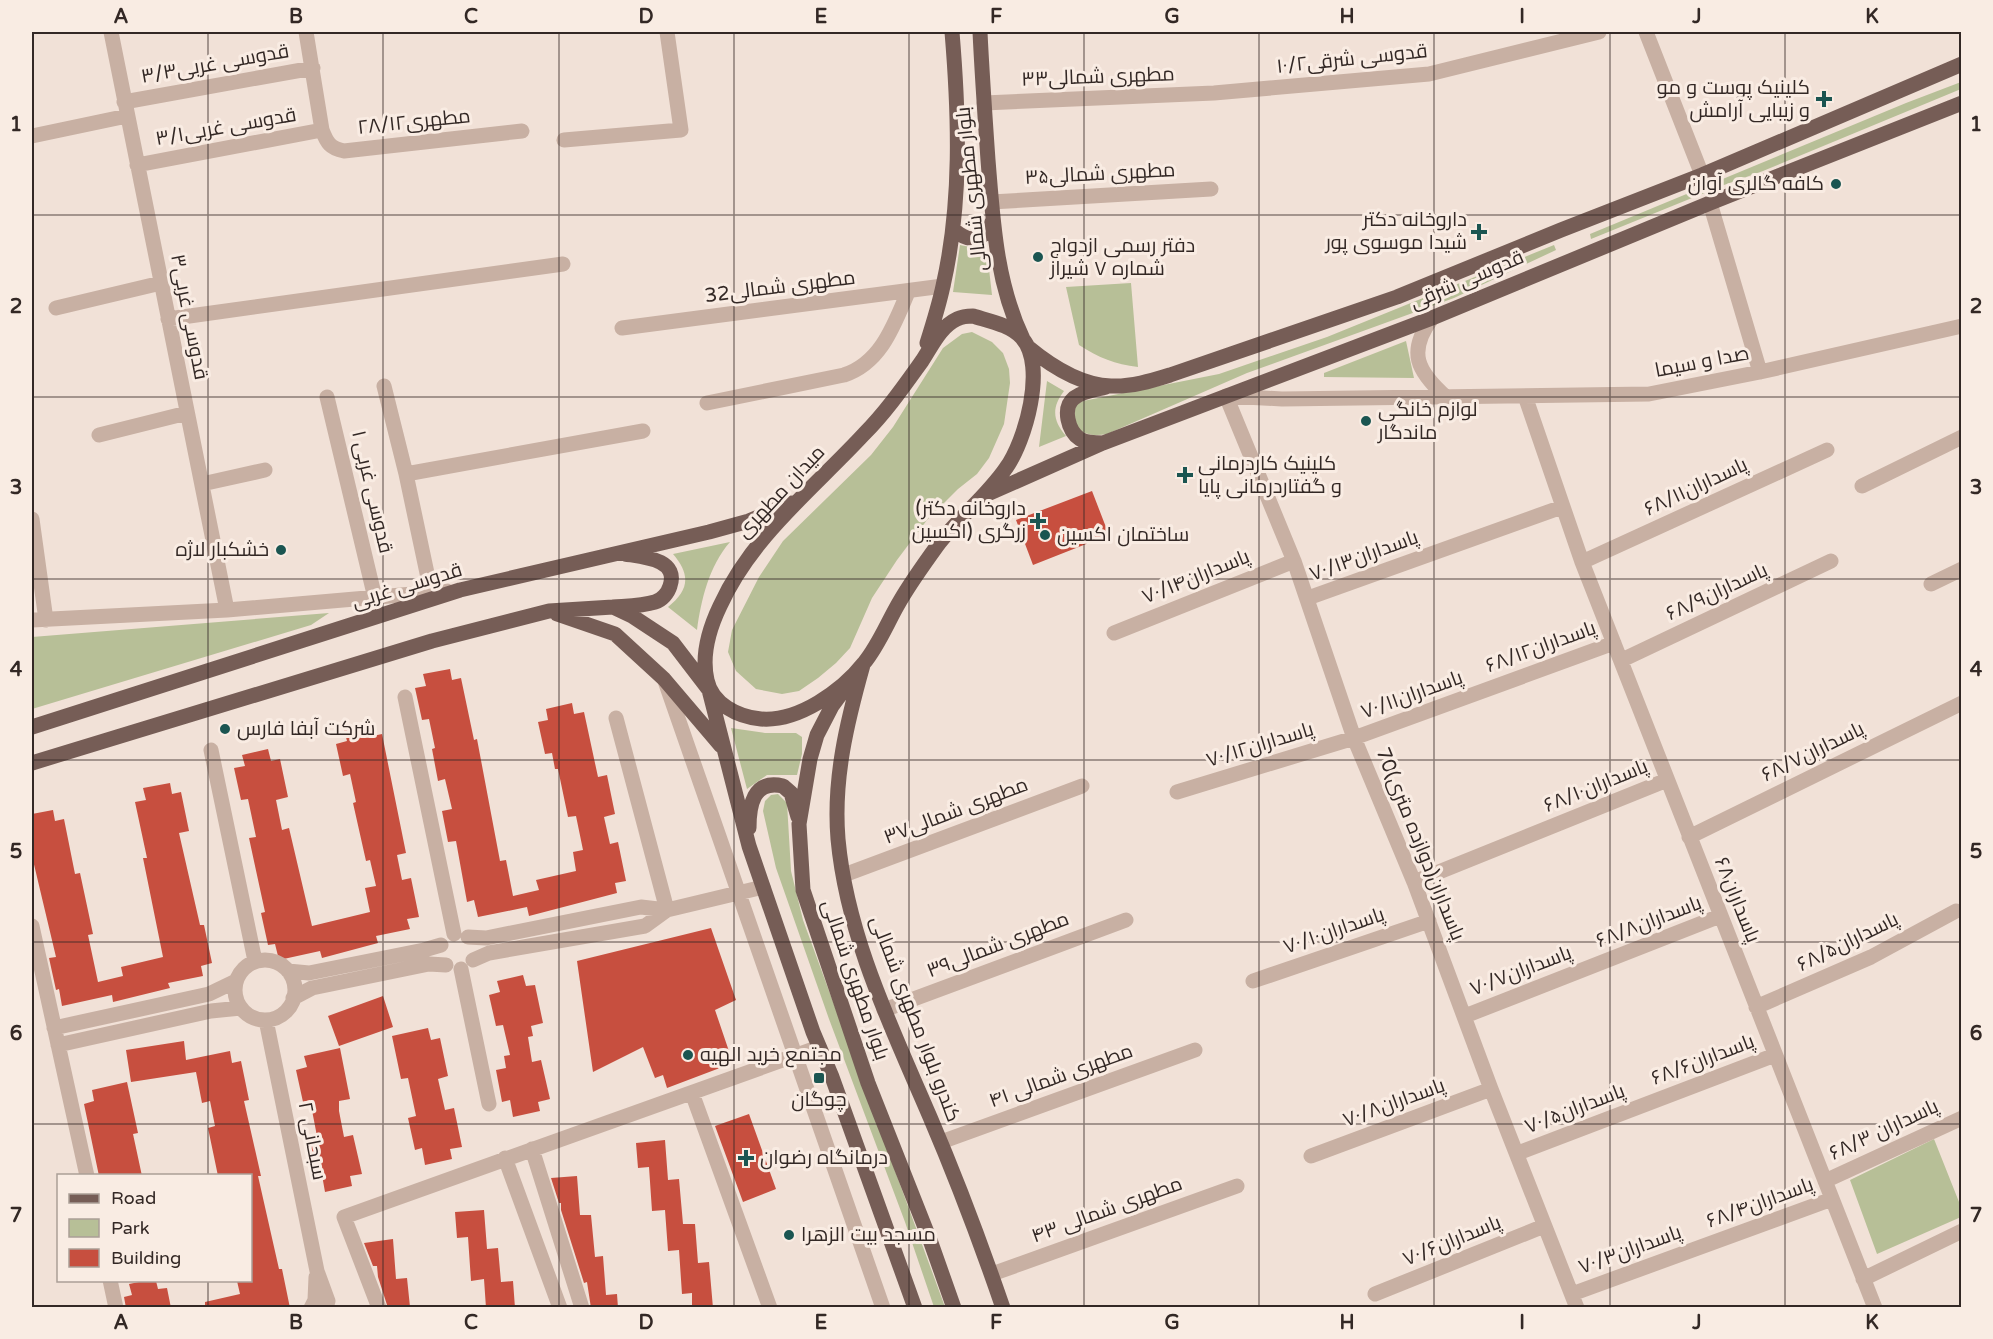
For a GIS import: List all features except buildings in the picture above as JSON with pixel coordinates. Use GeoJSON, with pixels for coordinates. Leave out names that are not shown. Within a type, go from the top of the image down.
{"type":"FeatureCollection","features":[{"type":"Feature","properties":{"kind":"main road","name":"بلوار مطهرى شمالى"},"geometry":{"type":"LineString","coordinates":[[922,360],[943,286],[953,229],[958,135],[952,32]]}},
{"type":"Feature","properties":{"kind":"main road","name":"بلوار مطهرى شمالى"},"geometry":{"type":"LineString","coordinates":[[980,32],[993,220],[1005,296],[1025,343]]}},
{"type":"Feature","properties":{"kind":"main road","name":"قدوسی شرقی"},"geometry":{"type":"LineString","coordinates":[[1025,343],[1049,364],[1077,378],[1108,387],[1142,383],[1170,375],[1397,297],[1702,175],[1962,64]]}},
{"type":"Feature","properties":{"kind":"main road","name":"قدوسی شرقی"},"geometry":{"type":"LineString","coordinates":[[987,494],[1103,444],[1432,318],[1710,203],[1962,104]]}},
{"type":"Feature","properties":{"kind":"main road"},"geometry":{"type":"LineString","coordinates":[[953,229],[963,238],[976,239],[988,232],[993,220]]}},
{"type":"Feature","properties":{"kind":"main road","name":"میدان مطهری"},"geometry":{"type":"LineString","coordinates":[[709,690],[705,670],[706,646],[713,621],[739,570],[766,533],[866,433],[893,400],[942,331],[957,318],[973,316],[994,322],[1014,332],[1025,343]]}},
{"type":"Feature","properties":{"kind":"main road"},"geometry":{"type":"LineString","coordinates":[[613,607],[632,616],[673,643],[721,704],[737,713],[760,719],[778,719],[809,708],[832,692],[863,665],[901,598],[938,544],[969,509],[987,494],[1009,465],[1028,418],[1034,390],[1032,367],[1025,343]]}},
{"type":"Feature","properties":{"kind":"main road"},"geometry":{"type":"LineString","coordinates":[[1103,444],[1081,440],[1073,433],[1068,423],[1068,406],[1073,399],[1083,393],[1108,387]]}},
{"type":"Feature","properties":{"kind":"main road","name":"قدوسی غربی"},"geometry":{"type":"LineString","coordinates":[[32,727],[460,590],[709,532],[748,521],[799,499]]}},
{"type":"Feature","properties":{"kind":"main road"},"geometry":{"type":"LineString","coordinates":[[32,764],[432,641],[549,610],[657,602],[668,592],[672,580],[671,570],[664,563],[618,553]]}},
{"type":"Feature","properties":{"kind":"main road"},"geometry":{"type":"LineString","coordinates":[[549,610],[615,634],[664,678],[724,750]]}},
{"type":"Feature","properties":{"kind":"main road","name":"بلوار مطهری شمالی"},"geometry":{"type":"LineString","coordinates":[[863,665],[832,706],[817,735],[810,759],[799,824],[803,890],[868,1083],[930,1240],[954,1308]]}},
{"type":"Feature","properties":{"kind":"main road","name":"کندرو بلوار مطهری شمالی"},"geometry":{"type":"LineString","coordinates":[[863,665],[846,724],[840,758],[838,839],[854,928],[884,1010],[941,1142],[1003,1308]]}},
{"type":"Feature","properties":{"kind":"main road"},"geometry":{"type":"LineString","coordinates":[[709,690],[748,846],[912,1304]]}},
{"type":"Feature","properties":{"kind":"main road"},"geometry":{"type":"LineString","coordinates":[[748,846],[749,811],[754,796],[765,786],[783,786],[791,793],[799,824]]}},
{"type":"Feature","properties":{"kind":"street","name":"قدوسی غربی۳"},"geometry":{"type":"LineString","coordinates":[[111,32],[227,610]]}},
{"type":"Feature","properties":{"kind":"street"},"geometry":{"type":"LineString","coordinates":[[306,32],[322,130]]}},
{"type":"Feature","properties":{"kind":"street"},"geometry":{"type":"LineString","coordinates":[[564,140],[681,130],[667,32]]}},
{"type":"Feature","properties":{"kind":"street","name":"قدوسی شرقی۱۰/۲"},"geometry":{"type":"LineString","coordinates":[[1214,93],[1429,74],[1599,32]]}},
{"type":"Feature","properties":{"kind":"street"},"geometry":{"type":"LineString","coordinates":[[1646,32],[1702,175]]}},
{"type":"Feature","properties":{"kind":"street","name":"قدوسی غربی۳/۳"},"geometry":{"type":"LineString","coordinates":[[32,136],[125,109],[313,68]]}},
{"type":"Feature","properties":{"kind":"street","name":"مطهرى شمالى۳۳"},"geometry":{"type":"LineString","coordinates":[[984,102],[1214,93]]}},
{"type":"Feature","properties":{"kind":"street","name":"مطهری۲۸/۱۲"},"geometry":{"type":"LineString","coordinates":[[322,130],[328,144],[334,149],[344,151],[522,131]]}},
{"type":"Feature","properties":{"kind":"street","name":"قدوسی غربی۳/۱"},"geometry":{"type":"LineString","coordinates":[[137,165],[322,130]]}},
{"type":"Feature","properties":{"kind":"street","name":"مطهرى شمالى۳۵"},"geometry":{"type":"LineString","coordinates":[[991,202],[1211,189]]}},
{"type":"Feature","properties":{"kind":"street"},"geometry":{"type":"LineString","coordinates":[[1710,203],[1760,372]]}},
{"type":"Feature","properties":{"kind":"street"},"geometry":{"type":"LineString","coordinates":[[168,319],[563,264]]}},
{"type":"Feature","properties":{"kind":"street"},"geometry":{"type":"LineString","coordinates":[[56,308],[161,283]]}},
{"type":"Feature","properties":{"kind":"street","name":"32مطهرى شمالى"},"geometry":{"type":"LineString","coordinates":[[622,328],[943,286]]}},
{"type":"Feature","properties":{"kind":"street"},"geometry":{"type":"LineString","coordinates":[[707,403],[844,375],[861,368],[874,357],[891,333],[908,292]]}},
{"type":"Feature","properties":{"kind":"street"},"geometry":{"type":"LineString","coordinates":[[1432,318],[1421,333],[1417,351],[1420,368],[1431,383],[1446,397]]}},
{"type":"Feature","properties":{"kind":"street","name":"صدا و سیما"},"geometry":{"type":"LineString","coordinates":[[1226,396],[1282,399],[1649,394],[1760,372],[1962,326]]}},
{"type":"Feature","properties":{"kind":"street"},"geometry":{"type":"LineString","coordinates":[[384,386],[406,474],[431,592]]}},
{"type":"Feature","properties":{"kind":"street","name":"70پاسداران(دوازده متری)"},"geometry":{"type":"LineString","coordinates":[[1226,396],[1294,561],[1354,738],[1429,921],[1491,1089],[1575,1301]]}},
{"type":"Feature","properties":{"kind":"street","name":"پاسداران۶۸"},"geometry":{"type":"LineString","coordinates":[[1525,396],[1582,562],[1875,1308]]}},
{"type":"Feature","properties":{"kind":"street","name":"۱ قدوسی غربی"},"geometry":{"type":"LineString","coordinates":[[327,397],[375,598]]}},
{"type":"Feature","properties":{"kind":"street"},"geometry":{"type":"LineString","coordinates":[[99,435],[188,413]]}},
{"type":"Feature","properties":{"kind":"street"},"geometry":{"type":"LineString","coordinates":[[406,474],[643,431]]}},
{"type":"Feature","properties":{"kind":"street"},"geometry":{"type":"LineString","coordinates":[[1862,486],[1962,436]]}},
{"type":"Feature","properties":{"kind":"street","name":"پاسداران۶۸/۱۱"},"geometry":{"type":"LineString","coordinates":[[1582,562],[1827,450]]}},
{"type":"Feature","properties":{"kind":"street"},"geometry":{"type":"LineString","coordinates":[[202,484],[265,470]]}},
{"type":"Feature","properties":{"kind":"street","name":"پاسداران۷۰/۱۳"},"geometry":{"type":"LineString","coordinates":[[1308,598],[1562,507]]}},
{"type":"Feature","properties":{"kind":"street"},"geometry":{"type":"LineString","coordinates":[[32,519],[39,620],[227,610],[460,590]]}},
{"type":"Feature","properties":{"kind":"street","name":"پاسداران۷۰/۱۴"},"geometry":{"type":"LineString","coordinates":[[1114,633],[1294,561]]}},
{"type":"Feature","properties":{"kind":"street","name":"پاسداران۶۸/۹"},"geometry":{"type":"LineString","coordinates":[[1622,660],[1831,561]]}},
{"type":"Feature","properties":{"kind":"street"},"geometry":{"type":"LineString","coordinates":[[1931,584],[1962,569]]}},
{"type":"Feature","properties":{"kind":"street","name":"پاسداران۶۸/۱۲"},"geometry":{"type":"LineString","coordinates":[[1484,690],[1614,643]]}},
{"type":"Feature","properties":{"kind":"street"},"geometry":{"type":"LineString","coordinates":[[664,678],[882,1308]]}},
{"type":"Feature","properties":{"kind":"street","name":"پاسداران۷۰/۱۱"},"geometry":{"type":"LineString","coordinates":[[1354,738],[1484,690]]}},
{"type":"Feature","properties":{"kind":"street"},"geometry":{"type":"LineString","coordinates":[[405,696],[461,936],[475,949],[467,964],[489,1104]]}},
{"type":"Feature","properties":{"kind":"street","name":"پاسداران۶۸/۷"},"geometry":{"type":"LineString","coordinates":[[1689,837],[1959,704]]}},
{"type":"Feature","properties":{"kind":"street"},"geometry":{"type":"LineString","coordinates":[[616,718],[667,910]]}},
{"type":"Feature","properties":{"kind":"street","name":"پاسداران۷۰/۱۲"},"geometry":{"type":"LineString","coordinates":[[1178,792],[1354,738]]}},
{"type":"Feature","properties":{"kind":"street"},"geometry":{"type":"LineString","coordinates":[[211,750],[255,961]]}},
{"type":"Feature","properties":{"kind":"street","name":"پاسداران۶۸/۱۰"},"geometry":{"type":"LineString","coordinates":[[1413,882],[1667,780]]}},
{"type":"Feature","properties":{"kind":"street","name":"مطهرى شمالى۳۷"},"geometry":{"type":"LineString","coordinates":[[844,875],[1082,786]]}},
{"type":"Feature","properties":{"kind":"street"},"geometry":{"type":"LineString","coordinates":[[446,965],[440,956],[444,940],[461,936],[486,938],[641,907],[667,910],[763,887]]}},
{"type":"Feature","properties":{"kind":"street"},"geometry":{"type":"LineString","coordinates":[[293,998],[312,988],[429,964],[446,965],[456,970],[489,953],[645,926],[667,910]]}},
{"type":"Feature","properties":{"kind":"street","name":"پاسداران۶۸/۵"},"geometry":{"type":"LineString","coordinates":[[1756,1007],[1870,957],[1956,911]]}},
{"type":"Feature","properties":{"kind":"street","name":"پاسداران۶۸/۸"},"geometry":{"type":"LineString","coordinates":[[1593,966],[1720,916]]}},
{"type":"Feature","properties":{"kind":"street"},"geometry":{"type":"LineString","coordinates":[[576,920],[580,937]]}},
{"type":"Feature","properties":{"kind":"street","name":"مطهرى شمالى۳۹"},"geometry":{"type":"LineString","coordinates":[[884,1010],[1126,920]]}},
{"type":"Feature","properties":{"kind":"street","name":"پاسداران۷۰/۱۰"},"geometry":{"type":"LineString","coordinates":[[1253,981],[1429,921]]}},
{"type":"Feature","properties":{"kind":"street"},"geometry":{"type":"LineString","coordinates":[[32,926],[87,1174]]}},
{"type":"Feature","properties":{"kind":"street"},"geometry":{"type":"LineString","coordinates":[[288,971],[309,972],[441,945]]}},
{"type":"Feature","properties":{"kind":"street"},"geometry":{"type":"LineString","coordinates":[[255,961],[273,961],[288,971],[295,989],[290,1007],[283,1014],[266,1020],[248,1015],[241,1008],[235,991],[236,981],[240,973],[255,961]]}},
{"type":"Feature","properties":{"kind":"street","name":"پاسداران۷۰/۷"},"geometry":{"type":"LineString","coordinates":[[1465,1016],[1593,966]]}},
{"type":"Feature","properties":{"kind":"street"},"geometry":{"type":"LineString","coordinates":[[54,1028],[209,994],[236,981]]}},
{"type":"Feature","properties":{"kind":"street"},"geometry":{"type":"LineString","coordinates":[[58,1045],[211,1011],[241,1008]]}},
{"type":"Feature","properties":{"kind":"street","name":"سبحانی ۲"},"geometry":{"type":"LineString","coordinates":[[266,1020],[317,1270]]}},
{"type":"Feature","properties":{"kind":"street"},"geometry":{"type":"LineString","coordinates":[[379,1308],[344,1217],[819,1047]]}},
{"type":"Feature","properties":{"kind":"street","name":"۴۱ مطهرى شمالى"},"geometry":{"type":"LineString","coordinates":[[941,1142],[1195,1050]]}},
{"type":"Feature","properties":{"kind":"street","name":"پاسداران۶۸/۶"},"geometry":{"type":"LineString","coordinates":[[1646,1104],[1775,1055]]}},
{"type":"Feature","properties":{"kind":"street","name":"پاسداران۷۰/۸"},"geometry":{"type":"LineString","coordinates":[[1311,1156],[1491,1089]]}},
{"type":"Feature","properties":{"kind":"street"},"geometry":{"type":"LineString","coordinates":[[692,1093],[770,1308]]}},
{"type":"Feature","properties":{"kind":"street","name":"پاسداران۷۰/۵"},"geometry":{"type":"LineString","coordinates":[[1518,1153],[1646,1104]]}},
{"type":"Feature","properties":{"kind":"street","name":"پاسداران ۶۸/۳"},"geometry":{"type":"LineString","coordinates":[[1825,1181],[1962,1118]]}},
{"type":"Feature","properties":{"kind":"street"},"geometry":{"type":"LineString","coordinates":[[531,1149],[582,1308]]}},
{"type":"Feature","properties":{"kind":"street"},"geometry":{"type":"LineString","coordinates":[[505,1158],[560,1308]]}},
{"type":"Feature","properties":{"kind":"street","name":"مطهرى شمالى ۴۳"},"geometry":{"type":"LineString","coordinates":[[992,1274],[1237,1186]]}},
{"type":"Feature","properties":{"kind":"street","name":"پاسداران۶۸/۴"},"geometry":{"type":"LineString","coordinates":[[1702,1246],[1832,1199]]}},
{"type":"Feature","properties":{"kind":"street","name":"پاسداران۷۰/۶"},"geometry":{"type":"LineString","coordinates":[[1375,1294],[1544,1226]]}},
{"type":"Feature","properties":{"kind":"street"},"geometry":{"type":"LineString","coordinates":[[1863,1279],[1962,1231]]}},
{"type":"Feature","properties":{"kind":"street","name":"پاسداران۷۰/۳"},"geometry":{"type":"LineString","coordinates":[[1575,1301],[1702,1246]]}},
{"type":"Feature","properties":{"kind":"street"},"geometry":{"type":"LineString","coordinates":[[311,1308],[315,1300],[317,1270]]}},
{"type":"Feature","properties":{"kind":"street"},"geometry":{"type":"LineString","coordinates":[[317,1270],[328,1301],[326,1308]]}},
{"type":"Feature","properties":{"kind":"street"},"geometry":{"type":"LineString","coordinates":[[110,1282],[116,1308]]}},
{"type":"Feature","properties":{"kind":"green space"},"geometry":{"type":"Polygon","coordinates":[[[1961,82],[1961,89],[1591,239],[1590,234],[1961,82]]]}},
{"type":"Feature","properties":{"kind":"green space"},"geometry":{"type":"Polygon","coordinates":[[[986,243],[992,295],[953,292],[960,245],[975,248],[986,243]]]}},
{"type":"Feature","properties":{"kind":"green space"},"geometry":{"type":"Polygon","coordinates":[[[1554,245],[1556,250],[1454,298],[1247,373],[1107,434],[1086,433],[1077,426],[1075,421],[1076,405],[1083,401],[1219,374],[1327,337],[1554,245]]]}},
{"type":"Feature","properties":{"kind":"green space"},"geometry":{"type":"Polygon","coordinates":[[[1131,283],[1138,367],[1107,360],[1079,345],[1066,287],[1131,283]]]}},
{"type":"Feature","properties":{"kind":"green space"},"geometry":{"type":"Polygon","coordinates":[[[972,332],[992,342],[1003,353],[1009,369],[1010,383],[1004,424],[989,458],[977,474],[958,489],[927,520],[897,560],[872,598],[850,648],[836,663],[799,691],[782,694],[756,689],[736,671],[728,652],[732,630],[759,577],[783,541],[871,455],[893,427],[943,348],[962,334],[972,332]]]}},
{"type":"Feature","properties":{"kind":"green space"},"geometry":{"type":"Polygon","coordinates":[[[1406,341],[1414,378],[1324,377],[1324,373],[1406,341]]]}},
{"type":"Feature","properties":{"kind":"green space"},"geometry":{"type":"Polygon","coordinates":[[[1047,381],[1064,391],[1057,403],[1055,414],[1058,425],[1066,436],[1039,447],[1047,381]]]}},
{"type":"Feature","properties":{"kind":"green space"},"geometry":{"type":"Polygon","coordinates":[[[730,542],[711,572],[697,630],[668,607],[680,594],[685,582],[683,569],[673,554],[730,542]]]}},
{"type":"Feature","properties":{"kind":"green space"},"geometry":{"type":"Polygon","coordinates":[[[329,613],[311,625],[32,709],[32,637],[329,613]]]}},
{"type":"Feature","properties":{"kind":"green space"},"geometry":{"type":"Polygon","coordinates":[[[731,728],[765,733],[796,733],[802,737],[802,754],[797,775],[767,775],[747,789],[731,728]]]}},
{"type":"Feature","properties":{"kind":"green space"},"geometry":{"type":"Polygon","coordinates":[[[778,794],[787,803],[791,871],[803,920],[945,1307],[934,1307],[776,868],[763,811],[765,801],[771,795],[778,794]]]}},
{"type":"Feature","properties":{"kind":"green space"},"geometry":{"type":"Polygon","coordinates":[[[1934,1139],[1961,1207],[1961,1217],[1877,1254],[1850,1180],[1934,1139]]]}},
{"type":"Feature","properties":{"kind":"place","name":"کلینیک پوست و مو و زیبایی آرامش"},"geometry":{"type":"Point","coordinates":[1824,99]}},
{"type":"Feature","properties":{"kind":"place","name":"کافه گالری آوان"},"geometry":{"type":"Point","coordinates":[1836,184]}},
{"type":"Feature","properties":{"kind":"place","name":"داروخانه دکتر شیدا موسوی پور"},"geometry":{"type":"Point","coordinates":[1479,232]}},
{"type":"Feature","properties":{"kind":"place","name":"دفتر رسمی ازدواج شماره ۷ شیراز"},"geometry":{"type":"Point","coordinates":[1038,257]}},
{"type":"Feature","properties":{"kind":"place","name":"لوازم خانگی ماندگار"},"geometry":{"type":"Point","coordinates":[1366,421]}},
{"type":"Feature","properties":{"kind":"place","name":"کلینیک کاردرمانی و گفتاردرمانی پایا"},"geometry":{"type":"Point","coordinates":[1185,475]}},
{"type":"Feature","properties":{"kind":"place","name":"(داروخانه دکتر زرگری (اکسین"},"geometry":{"type":"Point","coordinates":[1038,521]}},
{"type":"Feature","properties":{"kind":"place","name":"ساختمان اکسین"},"geometry":{"type":"Point","coordinates":[1045,535]}},
{"type":"Feature","properties":{"kind":"place","name":"خشکبار لاژه"},"geometry":{"type":"Point","coordinates":[281,550]}},
{"type":"Feature","properties":{"kind":"place","name":"شرکت آبفا فارس"},"geometry":{"type":"Point","coordinates":[225,729]}},
{"type":"Feature","properties":{"kind":"place","name":"مجتمع خرید الهیه"},"geometry":{"type":"Point","coordinates":[688,1055]}},
{"type":"Feature","properties":{"kind":"place","name":"چوگان"},"geometry":{"type":"Point","coordinates":[819,1078]}},
{"type":"Feature","properties":{"kind":"place","name":"درمانگاه رضوان"},"geometry":{"type":"Point","coordinates":[746,1158]}},
{"type":"Feature","properties":{"kind":"place","name":"مسجد بیت الزهرا"},"geometry":{"type":"Point","coordinates":[789,1235]}}]}
